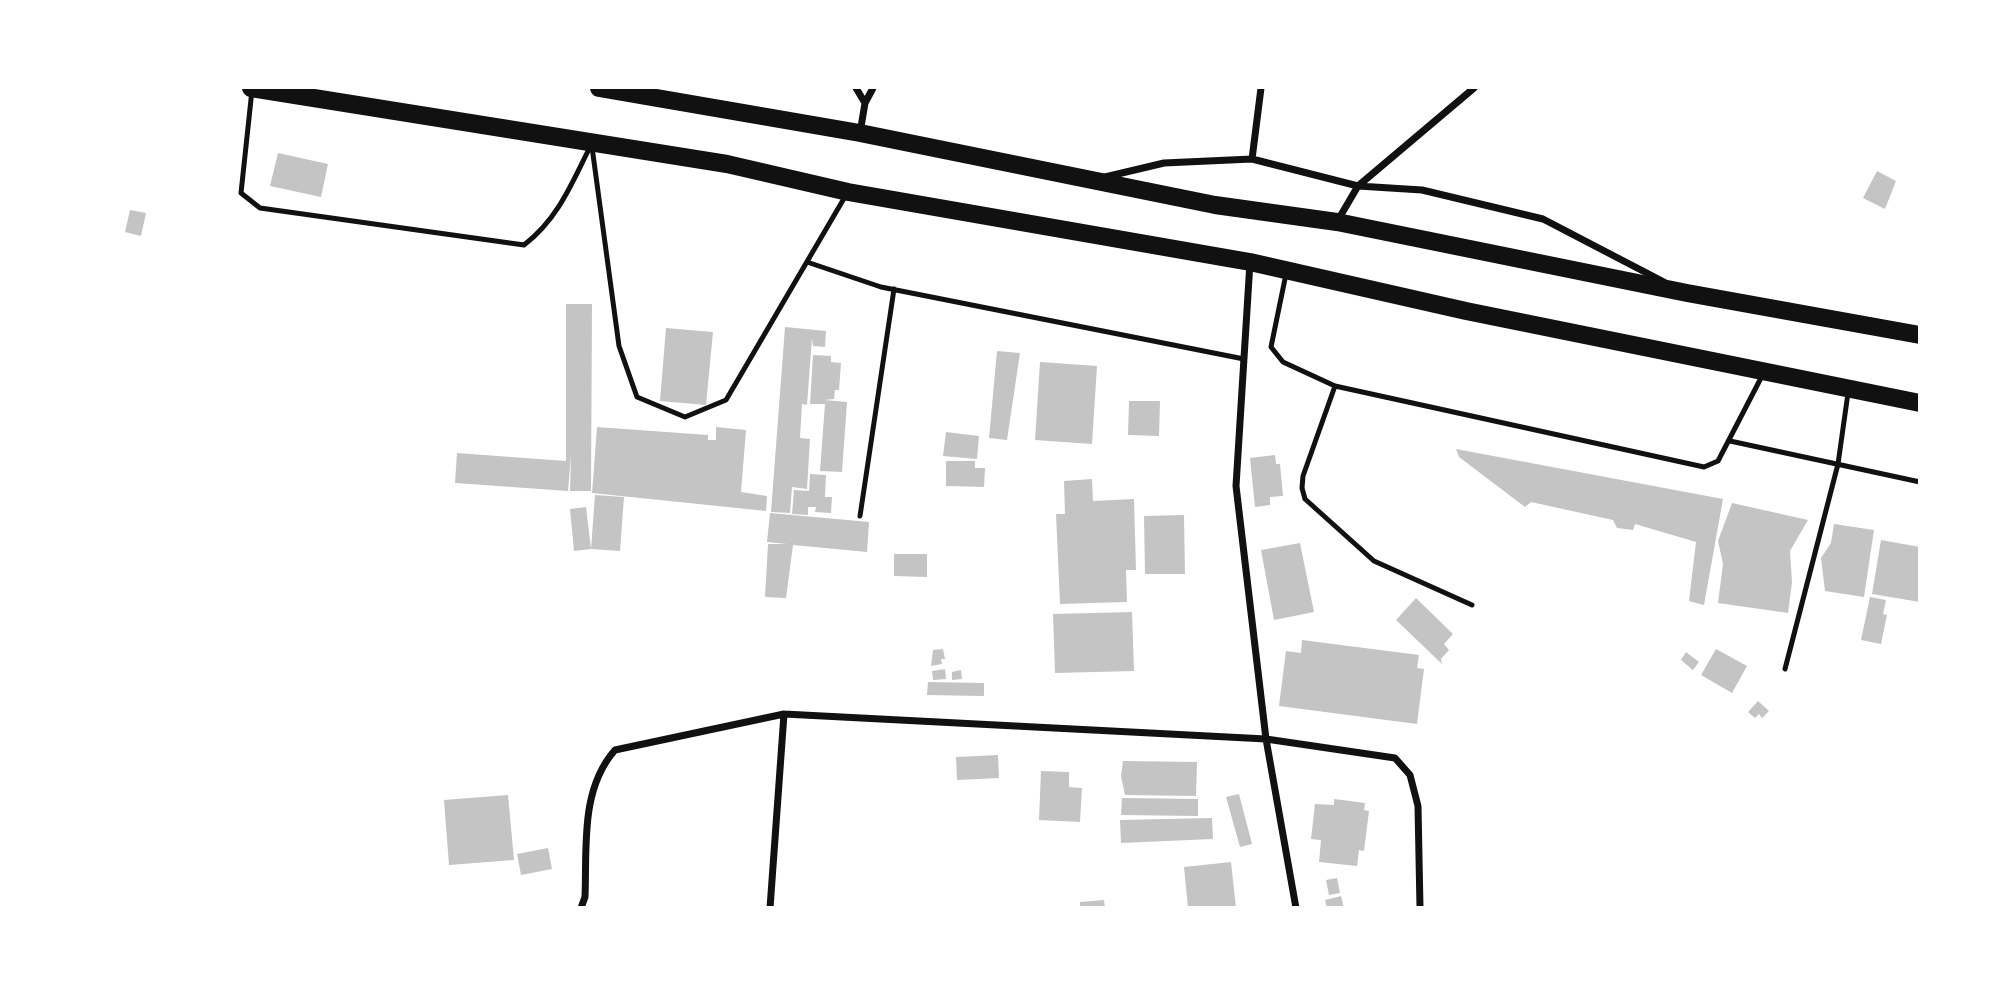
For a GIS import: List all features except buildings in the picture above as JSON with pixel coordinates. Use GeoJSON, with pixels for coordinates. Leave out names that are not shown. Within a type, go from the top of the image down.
{"type":"FeatureCollection","features":[{"type":"Feature","properties":{"kind":"main road"},"geometry":{"type":"LineString","coordinates":[[251,88],[727,164],[848,192],[1250,262],[1763,373],[1920,403]]}},
{"type":"Feature","properties":{"kind":"main road"},"geometry":{"type":"LineString","coordinates":[[599,88],[860,133],[1089,181],[1132,186],[1215,205],[1337,222],[1687,293],[1920,335]]}},
{"type":"Feature","properties":{"kind":"street"},"geometry":{"type":"LineString","coordinates":[[856,88],[865,103]]}},
{"type":"Feature","properties":{"kind":"street"},"geometry":{"type":"LineString","coordinates":[[860,133],[865,103],[873,88]]}},
{"type":"Feature","properties":{"kind":"street"},"geometry":{"type":"LineString","coordinates":[[1252,159],[1261,88]]}},
{"type":"Feature","properties":{"kind":"street"},"geometry":{"type":"LineString","coordinates":[[1337,222],[1357,186],[1474,88]]}},
{"type":"Feature","properties":{"kind":"street"},"geometry":{"type":"LineString","coordinates":[[1089,181],[1164,163],[1252,159],[1357,186],[1422,190],[1543,219],[1687,293]]}},
{"type":"Feature","properties":{"kind":"street"},"geometry":{"type":"LineString","coordinates":[[1250,262],[1236,486],[1266,739],[1296,908]]}},
{"type":"Feature","properties":{"kind":"street"},"geometry":{"type":"LineString","coordinates":[[770,908],[783,714]]}},
{"type":"Feature","properties":{"kind":"street"},"geometry":{"type":"LineString","coordinates":[[580,908],[585,897],[589,799],[601,767],[615,750],[783,714],[1266,739],[1395,758],[1410,775],[1418,806],[1420,908]]}},
{"type":"Feature","properties":{"kind":"lane"},"geometry":{"type":"LineString","coordinates":[[251,88],[241,192],[260,208],[524,245],[542,231],[559,209],[592,144]]}},
{"type":"Feature","properties":{"kind":"lane"},"geometry":{"type":"LineString","coordinates":[[592,144],[619,346],[637,397],[685,417],[726,400],[848,192]]}},
{"type":"Feature","properties":{"kind":"lane"},"geometry":{"type":"LineString","coordinates":[[807,262],[894,289],[1244,359]]}},
{"type":"Feature","properties":{"kind":"lane"},"geometry":{"type":"LineString","coordinates":[[1287,272],[1271,347],[1283,362],[1335,386],[1704,467],[1718,461],[1763,373]]}},
{"type":"Feature","properties":{"kind":"lane"},"geometry":{"type":"LineString","coordinates":[[860,516],[894,289]]}},
{"type":"Feature","properties":{"kind":"lane"},"geometry":{"type":"LineString","coordinates":[[1335,386],[1303,476],[1305,499],[1374,561],[1472,606]]}},
{"type":"Feature","properties":{"kind":"lane"},"geometry":{"type":"LineString","coordinates":[[1785,669],[1838,464],[1849,390]]}},
{"type":"Feature","properties":{"kind":"lane"},"geometry":{"type":"LineString","coordinates":[[1730,441],[1920,482]]}}]}
